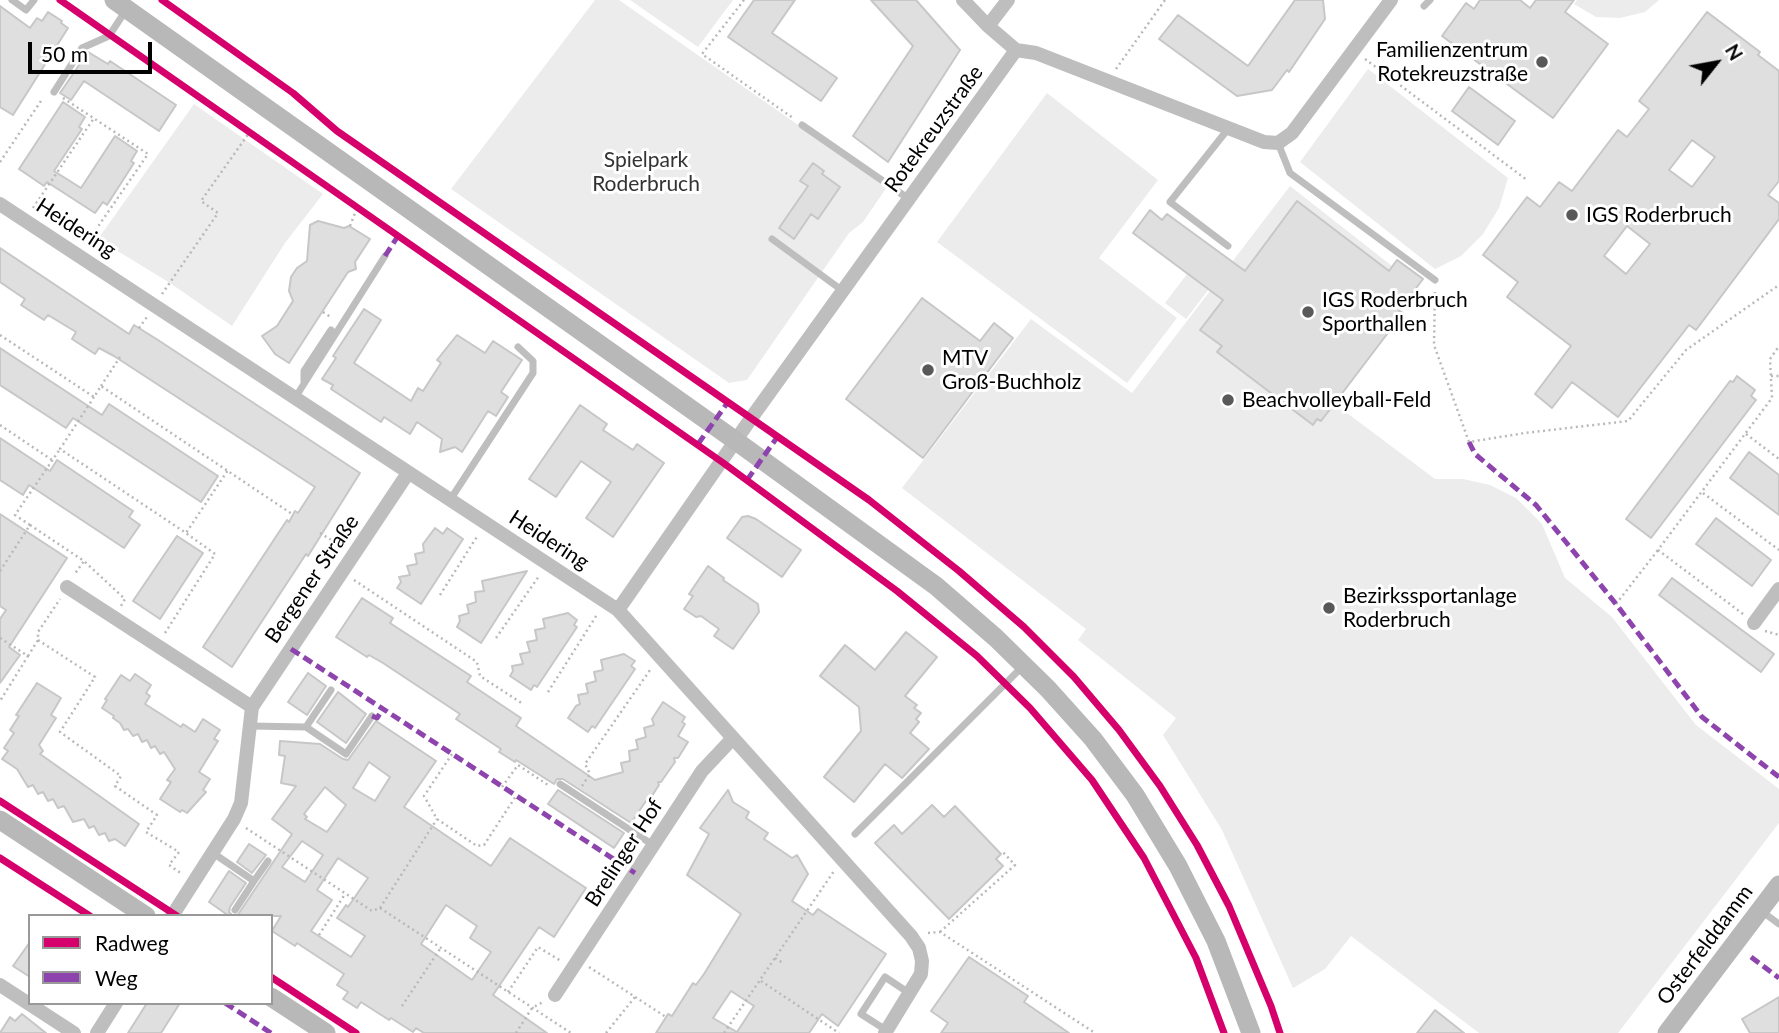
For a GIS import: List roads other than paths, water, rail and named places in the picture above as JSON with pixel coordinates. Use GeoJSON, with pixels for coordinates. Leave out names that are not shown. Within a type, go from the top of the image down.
{"type":"FeatureCollection","features":[{"type":"Feature","properties":{"kind":"main road"},"geometry":{"type":"LineString","coordinates":[[120,5],[736,441],[936,586],[1024,665],[1093,739],[1178,866],[1216,941],[1251,1033]]}},
{"type":"Feature","properties":{"kind":"main road"},"geometry":{"type":"LineString","coordinates":[[0,820],[142,914]]}},
{"type":"Feature","properties":{"kind":"main road","name":"Osterfelddamm"},"geometry":{"type":"LineString","coordinates":[[1667,1033],[1779,885]]}},
{"type":"Feature","properties":{"kind":"main road"},"geometry":{"type":"LineString","coordinates":[[273,998],[326,1033]]}},
{"type":"Feature","properties":{"kind":"street"},"geometry":{"type":"LineString","coordinates":[[964,0],[988,26],[1016,50],[1036,53],[1228,129],[1264,142],[1278,143],[1292,133],[1391,0]]}},
{"type":"Feature","properties":{"kind":"street"},"geometry":{"type":"LineString","coordinates":[[988,26],[1008,0]]}},
{"type":"Feature","properties":{"kind":"street","name":"Rotekreuzstraße"},"geometry":{"type":"LineString","coordinates":[[618,610],[1016,50]]}},
{"type":"Feature","properties":{"kind":"street","name":"Heidering"},"geometry":{"type":"LineString","coordinates":[[0,204],[618,610],[919,948],[922,961],[920,974],[891,1031]]}},
{"type":"Feature","properties":{"kind":"street","name":"Bergener Straße"},"geometry":{"type":"LineString","coordinates":[[173,914],[234,820],[241,803],[252,708],[408,473]]}},
{"type":"Feature","properties":{"kind":"street"},"geometry":{"type":"LineString","coordinates":[[67,587],[252,708]]}},
{"type":"Feature","properties":{"kind":"street"},"geometry":{"type":"LineString","coordinates":[[1754,623],[1779,589]]}},
{"type":"Feature","properties":{"kind":"street","name":"Brelinger Hof"},"geometry":{"type":"LineString","coordinates":[[555,995],[702,771],[733,738]]}},
{"type":"Feature","properties":{"kind":"street"},"geometry":{"type":"LineString","coordinates":[[0,985],[28,1003]]}},
{"type":"Feature","properties":{"kind":"street"},"geometry":{"type":"LineString","coordinates":[[31,1005],[74,1033]]}},
{"type":"Feature","properties":{"kind":"street"},"geometry":{"type":"LineString","coordinates":[[97,1033],[115,1005]]}},
{"type":"Feature","properties":{"kind":"lane"},"geometry":{"type":"LineString","coordinates":[[12,0],[26,10],[34,0]]}},
{"type":"Feature","properties":{"kind":"lane"},"geometry":{"type":"LineString","coordinates":[[54,92],[82,48],[110,36],[120,5]]}},
{"type":"Feature","properties":{"kind":"lane"},"geometry":{"type":"LineString","coordinates":[[802,125],[909,199]]}},
{"type":"Feature","properties":{"kind":"lane"},"geometry":{"type":"LineString","coordinates":[[1228,129],[1170,202],[1228,246]]}},
{"type":"Feature","properties":{"kind":"lane"},"geometry":{"type":"LineString","coordinates":[[1278,143],[1290,173],[1435,280]]}},
{"type":"Feature","properties":{"kind":"lane"},"geometry":{"type":"LineString","coordinates":[[772,239],[843,291]]}},
{"type":"Feature","properties":{"kind":"lane"},"geometry":{"type":"LineString","coordinates":[[295,399],[385,256]]}},
{"type":"Feature","properties":{"kind":"lane"},"geometry":{"type":"LineString","coordinates":[[304,383],[304,371],[331,330]]}},
{"type":"Feature","properties":{"kind":"lane"},"geometry":{"type":"LineString","coordinates":[[450,500],[533,373],[533,361],[518,347]]}},
{"type":"Feature","properties":{"kind":"lane"},"geometry":{"type":"LineString","coordinates":[[855,834],[1024,665]]}},
{"type":"Feature","properties":{"kind":"lane"},"geometry":{"type":"LineString","coordinates":[[306,727],[331,690]]}},
{"type":"Feature","properties":{"kind":"lane"},"geometry":{"type":"LineString","coordinates":[[250,726],[306,727],[346,754],[372,716]]}},
{"type":"Feature","properties":{"kind":"lane"},"geometry":{"type":"LineString","coordinates":[[560,784],[653,845]]}},
{"type":"Feature","properties":{"kind":"lane"},"geometry":{"type":"LineString","coordinates":[[213,853],[254,881]]}},
{"type":"Feature","properties":{"kind":"lane"},"geometry":{"type":"LineString","coordinates":[[235,911],[268,861]]}},
{"type":"Feature","properties":{"kind":"lane"},"geometry":{"type":"LineString","coordinates":[[1760,909],[1779,925]]}},
{"type":"Feature","properties":{"kind":"lane"},"geometry":{"type":"LineString","coordinates":[[891,1031],[861,1014],[885,977],[911,994]]}},
{"type":"Feature","properties":{"kind":"place","name":"Familienzentrum Rotekreuzstraße"},"geometry":{"type":"Point","coordinates":[1542,62]}},
{"type":"Feature","properties":{"kind":"place","name":"IGS Roderbruch"},"geometry":{"type":"Point","coordinates":[1572,215]}},
{"type":"Feature","properties":{"kind":"place","name":"IGS Roderbruch Sporthallen"},"geometry":{"type":"Point","coordinates":[1308,312]}},
{"type":"Feature","properties":{"kind":"place","name":"MTV Groß-Buchholz"},"geometry":{"type":"Point","coordinates":[928,370]}},
{"type":"Feature","properties":{"kind":"place","name":"Beachvolleyball-Feld"},"geometry":{"type":"Point","coordinates":[1228,400]}},
{"type":"Feature","properties":{"kind":"place","name":"Bezirkssportanlage Roderbruch"},"geometry":{"type":"Point","coordinates":[1329,608]}},
{"type":"Feature","properties":{"kind":"park label","name":"Spielpark Roderbruch"},"geometry":{"type":"Point","coordinates":[646,172]}}]}
